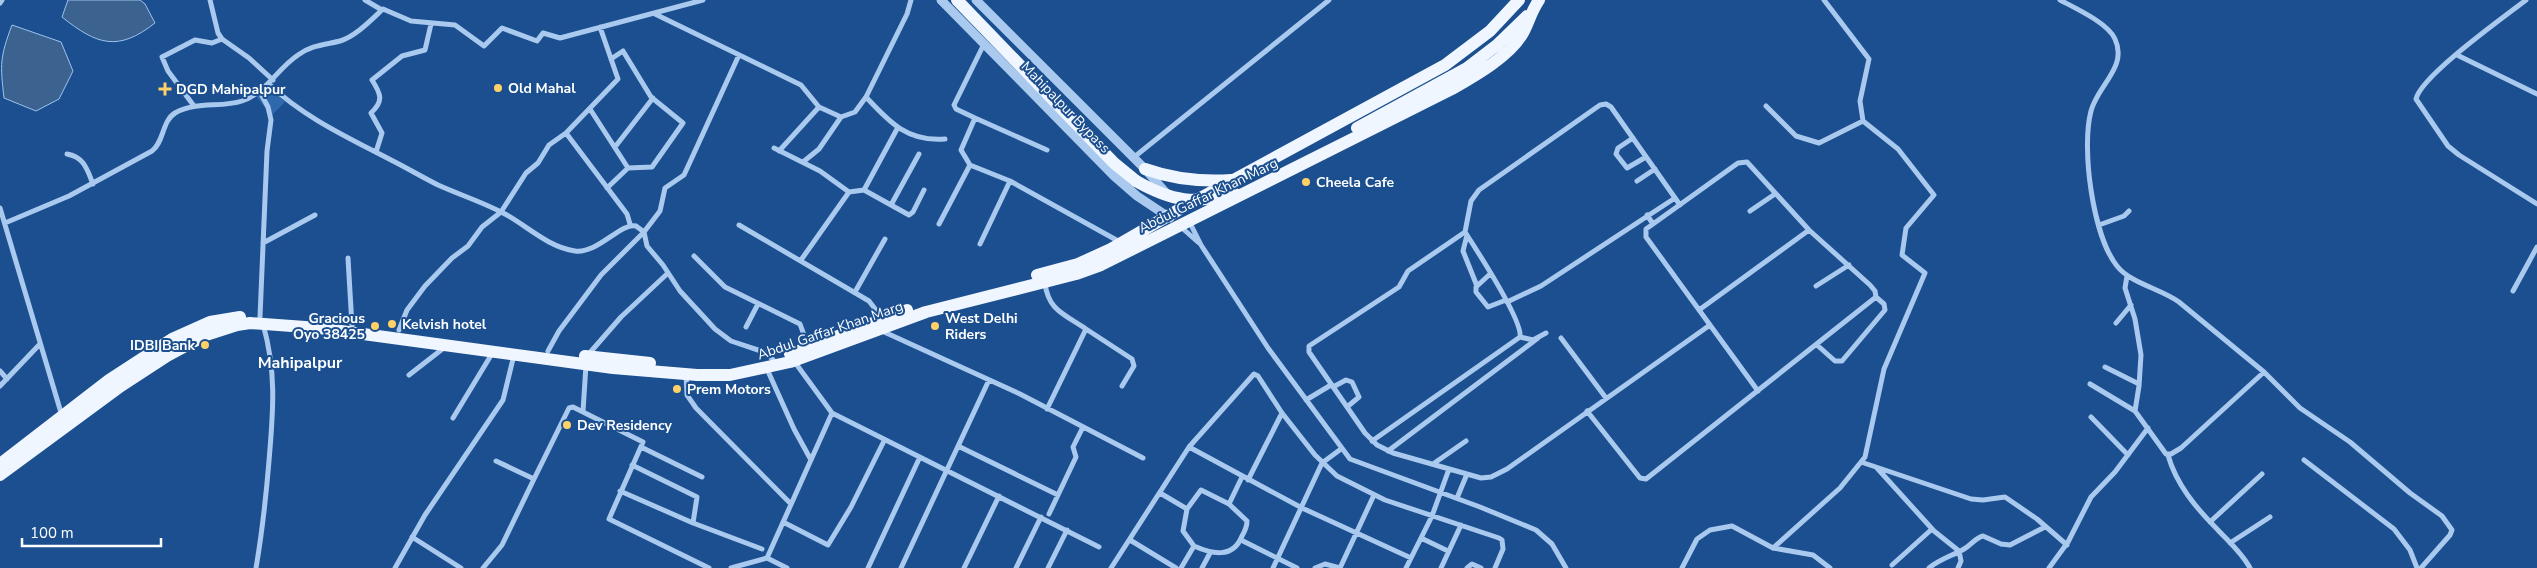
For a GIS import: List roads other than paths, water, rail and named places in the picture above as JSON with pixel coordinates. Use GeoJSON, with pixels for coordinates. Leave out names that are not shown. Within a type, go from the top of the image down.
{"type":"FeatureCollection","features":[{"type":"Feature","properties":{"kind":"main road"},"geometry":{"type":"LineString","coordinates":[[957,0],[1114,163],[1136,181],[1159,194],[1183,200],[1208,200],[1235,194],[1467,68],[1497,45],[1529,14]]}},
{"type":"Feature","properties":{"kind":"main road","name":"Abdul Gaffar Khan Marg"},"geometry":{"type":"LineString","coordinates":[[1179,220],[1180,209],[1445,65],[1490,31],[1519,0]]}},
{"type":"Feature","properties":{"kind":"main road","name":"Abdul Gaffar Khan Marg"},"geometry":{"type":"LineString","coordinates":[[0,475],[121,386],[186,345],[227,327],[261,320],[514,354],[586,360],[710,369],[740,368],[794,361],[879,323],[937,300],[1078,264],[1298,168],[1452,89],[1483,71],[1509,49],[1524,32],[1529,14],[1539,0]]}},
{"type":"Feature","properties":{"kind":"main road"},"geometry":{"type":"LineString","coordinates":[[1145,168],[1165,176],[1185,180],[1236,180]]}},
{"type":"Feature","properties":{"kind":"main road","name":"Abdul Gaffar Khan Marg"},"geometry":{"type":"LineString","coordinates":[[0,464],[135,362],[185,332],[219,319],[261,320],[399,330],[548,351],[586,360],[686,374],[730,375],[770,364],[808,346],[879,323],[1045,282],[1093,268],[1179,220]]}},
{"type":"Feature","properties":{"kind":"street"},"geometry":{"type":"LineString","coordinates":[[210,0],[218,33],[249,58],[287,102],[376,152],[439,185],[501,212],[550,242],[578,251],[594,247],[630,224]]}},
{"type":"Feature","properties":{"kind":"street"},"geometry":{"type":"LineString","coordinates":[[365,0],[382,10],[389,10],[408,20],[431,24],[456,25],[484,46],[502,28],[537,41],[543,33],[560,38],[704,0]]}},
{"type":"Feature","properties":{"kind":"street"},"geometry":{"type":"LineString","coordinates":[[803,162],[819,149],[841,117],[855,112],[866,97],[907,14],[911,0]]}},
{"type":"Feature","properties":{"kind":"street","name":"Mahipalpur Bypass"},"geometry":{"type":"LineString","coordinates":[[941,0],[1114,176],[1137,196],[1179,220]]}},
{"type":"Feature","properties":{"kind":"street","name":"Mahipalpur Bypass"},"geometry":{"type":"LineString","coordinates":[[976,0],[1145,168],[1180,209]]}},
{"type":"Feature","properties":{"kind":"street"},"geometry":{"type":"LineString","coordinates":[[1133,158],[1329,0]]}},
{"type":"Feature","properties":{"kind":"street"},"geometry":{"type":"LineString","coordinates":[[1774,548],[1840,488],[1861,462],[1868,447],[1884,369],[1925,273],[1902,256],[1906,228],[1934,195],[1898,149],[1862,121],[1860,101],[1869,59],[1824,0]]}},
{"type":"Feature","properties":{"kind":"street"},"geometry":{"type":"LineString","coordinates":[[2060,0],[2106,28],[2114,37],[2119,51],[2117,66],[2099,91],[2089,119],[2088,167],[2092,194],[2099,225],[2114,261],[2127,276],[2167,294],[2264,372],[2300,408],[2350,442],[2447,522],[2452,530],[2419,568],[2410,550],[2394,529],[2304,460]]}},
{"type":"Feature","properties":{"kind":"street"},"geometry":{"type":"LineString","coordinates":[[2526,0],[2457,55],[2422,86],[2416,99],[2448,146],[2459,155],[2537,204]]}},
{"type":"Feature","properties":{"kind":"street"},"geometry":{"type":"LineString","coordinates":[[5,223],[93,184],[155,149],[172,115],[194,106],[237,102],[260,92],[298,54],[320,43],[346,38],[382,10]]}},
{"type":"Feature","properties":{"kind":"street"},"geometry":{"type":"LineString","coordinates":[[654,13],[801,85],[819,107],[841,117]]}},
{"type":"Feature","properties":{"kind":"street"},"geometry":{"type":"LineString","coordinates":[[376,152],[382,133],[371,114],[381,100],[381,93],[372,80],[402,56],[425,50],[431,24]]}},
{"type":"Feature","properties":{"kind":"street"},"geometry":{"type":"LineString","coordinates":[[399,330],[407,310],[425,286],[452,258],[468,246],[482,227],[501,212],[526,173],[538,163],[549,145],[566,133],[618,79],[600,28]]}},
{"type":"Feature","properties":{"kind":"street"},"geometry":{"type":"LineString","coordinates":[[194,106],[168,71],[162,56],[195,40],[212,44],[222,38]]}},
{"type":"Feature","properties":{"kind":"street"},"geometry":{"type":"LineString","coordinates":[[984,44],[954,104],[956,109],[1047,150]]}},
{"type":"Feature","properties":{"kind":"street"},"geometry":{"type":"LineString","coordinates":[[607,188],[628,168],[652,167],[683,124],[653,98],[624,51],[611,58]]}},
{"type":"Feature","properties":{"kind":"street"},"geometry":{"type":"LineString","coordinates":[[548,351],[559,331],[601,275],[644,232],[660,211],[665,188],[684,175],[739,55]]}},
{"type":"Feature","properties":{"kind":"street"},"geometry":{"type":"LineString","coordinates":[[2457,55],[2537,94]]}},
{"type":"Feature","properties":{"kind":"street"},"geometry":{"type":"LineString","coordinates":[[256,568],[266,491],[275,388],[271,357],[261,320],[267,151],[271,120],[268,107],[260,92]]}},
{"type":"Feature","properties":{"kind":"street"},"geometry":{"type":"LineString","coordinates":[[866,97],[897,129],[924,139],[946,139]]}},
{"type":"Feature","properties":{"kind":"street"},"geometry":{"type":"LineString","coordinates":[[615,147],[653,98]]}},
{"type":"Feature","properties":{"kind":"street"},"geometry":{"type":"LineString","coordinates":[[1675,198],[1646,215],[1541,286],[1491,307],[1486,306],[1476,292],[1477,286],[1463,251],[1471,202],[1479,190],[1600,105],[1606,104],[1611,107],[1680,205]]}},
{"type":"Feature","properties":{"kind":"street"},"geometry":{"type":"LineString","coordinates":[[1766,106],[1796,136],[1818,143],[1862,121]]}},
{"type":"Feature","properties":{"kind":"street"},"geometry":{"type":"LineString","coordinates":[[819,107],[777,149],[803,162],[850,192],[864,190],[911,214],[924,190]]}},
{"type":"Feature","properties":{"kind":"street"},"geometry":{"type":"LineString","coordinates":[[590,109],[628,168]]}},
{"type":"Feature","properties":{"kind":"street"},"geometry":{"type":"LineString","coordinates":[[975,118],[961,150],[970,165],[1010,181],[1123,243]]}},
{"type":"Feature","properties":{"kind":"street"},"geometry":{"type":"LineString","coordinates":[[864,190],[897,129]]}},
{"type":"Feature","properties":{"kind":"street"},"geometry":{"type":"LineString","coordinates":[[566,133],[627,214],[630,224],[644,232],[647,246],[680,291],[725,339],[763,351],[770,364],[794,429],[811,460]]}},
{"type":"Feature","properties":{"kind":"street"},"geometry":{"type":"LineString","coordinates":[[1633,138],[1618,148],[1616,154],[1627,168],[1646,157]]}},
{"type":"Feature","properties":{"kind":"street"},"geometry":{"type":"LineString","coordinates":[[67,154],[77,156],[84,162],[93,184]]}},
{"type":"Feature","properties":{"kind":"street"},"geometry":{"type":"LineString","coordinates":[[891,205],[919,154]]}},
{"type":"Feature","properties":{"kind":"street"},"geometry":{"type":"LineString","coordinates":[[1758,391],[1646,238],[1644,232],[1744,161],[1750,164],[1809,230],[1870,285],[1875,291],[1876,297],[1884,304],[1885,310],[1842,361],[1835,361],[1817,345]]}},
{"type":"Feature","properties":{"kind":"street"},"geometry":{"type":"LineString","coordinates":[[939,224],[970,165]]}},
{"type":"Feature","properties":{"kind":"street"},"geometry":{"type":"LineString","coordinates":[[1637,181],[1655,169]]}},
{"type":"Feature","properties":{"kind":"street"},"geometry":{"type":"LineString","coordinates":[[980,244],[1010,181]]}},
{"type":"Feature","properties":{"kind":"street"},"geometry":{"type":"LineString","coordinates":[[801,260],[850,192]]}},
{"type":"Feature","properties":{"kind":"street"},"geometry":{"type":"LineString","coordinates":[[1750,211],[1775,194]]}},
{"type":"Feature","properties":{"kind":"street"},"geometry":{"type":"LineString","coordinates":[[0,208],[62,416]]}},
{"type":"Feature","properties":{"kind":"street"},"geometry":{"type":"LineString","coordinates":[[2099,225],[2124,216],[2129,211]]}},
{"type":"Feature","properties":{"kind":"street"},"geometry":{"type":"LineString","coordinates":[[263,243],[315,215]]}},
{"type":"Feature","properties":{"kind":"street"},"geometry":{"type":"LineString","coordinates":[[1646,215],[1653,224]]}},
{"type":"Feature","properties":{"kind":"street"},"geometry":{"type":"LineString","coordinates":[[1179,220],[1201,245],[1268,348],[1341,449],[1357,464],[1442,492],[1536,530],[1552,544],[1566,568]]}},
{"type":"Feature","properties":{"kind":"street"},"geometry":{"type":"LineString","coordinates":[[1179,220],[1201,245]]}},
{"type":"Feature","properties":{"kind":"street"},"geometry":{"type":"LineString","coordinates":[[739,225],[855,292],[876,307],[879,323],[1143,458]]}},
{"type":"Feature","properties":{"kind":"street"},"geometry":{"type":"LineString","coordinates":[[1698,310],[1809,230]]}},
{"type":"Feature","properties":{"kind":"street"},"geometry":{"type":"LineString","coordinates":[[1466,233],[1506,301],[1520,329],[1520,337]]}},
{"type":"Feature","properties":{"kind":"street"},"geometry":{"type":"LineString","coordinates":[[1466,233],[1408,271],[1399,287],[1310,346],[1309,352],[1372,440],[1388,451],[1481,478],[1498,474],[1710,325]]}},
{"type":"Feature","properties":{"kind":"street"},"geometry":{"type":"LineString","coordinates":[[855,292],[886,239]]}},
{"type":"Feature","properties":{"kind":"street"},"geometry":{"type":"LineString","coordinates":[[2513,291],[2537,247]]}},
{"type":"Feature","properties":{"kind":"street"},"geometry":{"type":"LineString","coordinates":[[694,256],[721,284],[800,324],[808,346]]}},
{"type":"Feature","properties":{"kind":"street"},"geometry":{"type":"LineString","coordinates":[[348,258],[352,326]]}},
{"type":"Feature","properties":{"kind":"street"},"geometry":{"type":"LineString","coordinates":[[1816,286],[1849,265]]}},
{"type":"Feature","properties":{"kind":"street"},"geometry":{"type":"LineString","coordinates":[[583,411],[586,360],[628,310],[668,273]]}},
{"type":"Feature","properties":{"kind":"street"},"geometry":{"type":"LineString","coordinates":[[1477,286],[1490,274]]}},
{"type":"Feature","properties":{"kind":"street"},"geometry":{"type":"LineString","coordinates":[[2127,276],[2125,288],[2140,339],[2140,384],[2135,411]]}},
{"type":"Feature","properties":{"kind":"street"},"geometry":{"type":"LineString","coordinates":[[1045,282],[1047,297],[1051,304],[1132,359],[1134,366],[1122,386]]}},
{"type":"Feature","properties":{"kind":"street"},"geometry":{"type":"LineString","coordinates":[[1587,411],[1643,479],[1873,302],[1876,297]]}},
{"type":"Feature","properties":{"kind":"street"},"geometry":{"type":"LineString","coordinates":[[746,327],[758,304]]}},
{"type":"Feature","properties":{"kind":"street"},"geometry":{"type":"LineString","coordinates":[[2116,323],[2131,305]]}},
{"type":"Feature","properties":{"kind":"street"},"geometry":{"type":"LineString","coordinates":[[1047,409],[1086,329]]}},
{"type":"Feature","properties":{"kind":"street"},"geometry":{"type":"LineString","coordinates":[[1388,451],[1546,333]]}},
{"type":"Feature","properties":{"kind":"street"},"geometry":{"type":"LineString","coordinates":[[1520,337],[1530,341],[1538,338]]}},
{"type":"Feature","properties":{"kind":"street"},"geometry":{"type":"LineString","coordinates":[[1372,440],[1520,337]]}},
{"type":"Feature","properties":{"kind":"street"},"geometry":{"type":"LineString","coordinates":[[1561,338],[1606,398]]}},
{"type":"Feature","properties":{"kind":"street"},"geometry":{"type":"LineString","coordinates":[[409,375],[449,344]]}},
{"type":"Feature","properties":{"kind":"street"},"geometry":{"type":"LineString","coordinates":[[0,386],[40,345]]}},
{"type":"Feature","properties":{"kind":"street"},"geometry":{"type":"LineString","coordinates":[[452,418],[493,351]]}},
{"type":"Feature","properties":{"kind":"street"},"geometry":{"type":"LineString","coordinates":[[394,568],[412,537],[503,400],[514,354]]}},
{"type":"Feature","properties":{"kind":"street"},"geometry":{"type":"LineString","coordinates":[[794,361],[832,414],[1099,547]]}},
{"type":"Feature","properties":{"kind":"street"},"geometry":{"type":"LineString","coordinates":[[2105,368],[2140,384]]}},
{"type":"Feature","properties":{"kind":"street"},"geometry":{"type":"LineString","coordinates":[[0,371],[7,379]]}},
{"type":"Feature","properties":{"kind":"street"},"geometry":{"type":"LineString","coordinates":[[2168,455],[2180,448],[2264,372]]}},
{"type":"Feature","properties":{"kind":"street"},"geometry":{"type":"LineString","coordinates":[[686,374],[687,395],[696,408],[791,504]]}},
{"type":"Feature","properties":{"kind":"street"},"geometry":{"type":"LineString","coordinates":[[1111,568],[1188,447],[1254,374],[1258,376],[1282,413],[1322,463],[1337,476],[1374,495],[1502,540],[1504,549],[1495,568]]}},
{"type":"Feature","properties":{"kind":"street"},"geometry":{"type":"LineString","coordinates":[[901,568],[989,380]]}},
{"type":"Feature","properties":{"kind":"street"},"geometry":{"type":"LineString","coordinates":[[1306,400],[1346,380],[1352,382],[1359,397],[1347,406]]}},
{"type":"Feature","properties":{"kind":"street"},"geometry":{"type":"LineString","coordinates":[[2090,384],[2135,411],[2148,428],[2152,437],[2168,455],[2179,482],[2210,522],[2250,568]]}},
{"type":"Feature","properties":{"kind":"street"},"geometry":{"type":"LineString","coordinates":[[483,568],[502,544],[569,408],[573,407],[641,441],[641,447],[609,519],[709,568]]}},
{"type":"Feature","properties":{"kind":"street"},"geometry":{"type":"LineString","coordinates":[[1248,480],[1282,413]]}},
{"type":"Feature","properties":{"kind":"street"},"geometry":{"type":"LineString","coordinates":[[767,558],[832,414]]}},
{"type":"Feature","properties":{"kind":"street"},"geometry":{"type":"LineString","coordinates":[[2091,416],[2128,455]]}},
{"type":"Feature","properties":{"kind":"street"},"geometry":{"type":"LineString","coordinates":[[1049,514],[1076,456],[1074,446],[1083,427]]}},
{"type":"Feature","properties":{"kind":"street"},"geometry":{"type":"LineString","coordinates":[[2049,568],[2067,545],[2091,497],[2128,455],[2148,428]]}},
{"type":"Feature","properties":{"kind":"street"},"geometry":{"type":"LineString","coordinates":[[783,522],[828,545],[851,507],[884,441]]}},
{"type":"Feature","properties":{"kind":"street"},"geometry":{"type":"LineString","coordinates":[[1433,464],[1466,441]]}},
{"type":"Feature","properties":{"kind":"street"},"geometry":{"type":"LineString","coordinates":[[958,446],[1058,496]]}},
{"type":"Feature","properties":{"kind":"street"},"geometry":{"type":"LineString","coordinates":[[641,447],[702,477]]}},
{"type":"Feature","properties":{"kind":"street"},"geometry":{"type":"LineString","coordinates":[[1188,447],[1302,508],[1411,558]]}},
{"type":"Feature","properties":{"kind":"street"},"geometry":{"type":"LineString","coordinates":[[1273,568],[1322,463],[1341,449]]}},
{"type":"Feature","properties":{"kind":"street"},"geometry":{"type":"LineString","coordinates":[[868,568],[919,459]]}},
{"type":"Feature","properties":{"kind":"street"},"geometry":{"type":"LineString","coordinates":[[496,461],[534,478]]}},
{"type":"Feature","properties":{"kind":"street"},"geometry":{"type":"LineString","coordinates":[[1861,462],[1971,499],[1983,500],[2005,497],[2067,545]]}},
{"type":"Feature","properties":{"kind":"street"},"geometry":{"type":"LineString","coordinates":[[632,466],[696,497],[693,523]]}},
{"type":"Feature","properties":{"kind":"street"},"geometry":{"type":"LineString","coordinates":[[1876,467],[1932,529],[1958,551],[1961,561],[1958,568]]}},
{"type":"Feature","properties":{"kind":"street"},"geometry":{"type":"LineString","coordinates":[[1406,568],[1432,516],[1449,469]]}},
{"type":"Feature","properties":{"kind":"street"},"geometry":{"type":"LineString","coordinates":[[1457,498],[1467,474]]}},
{"type":"Feature","properties":{"kind":"street"},"geometry":{"type":"LineString","coordinates":[[2210,522],[2262,474]]}},
{"type":"Feature","properties":{"kind":"street"},"geometry":{"type":"LineString","coordinates":[[1229,504],[1242,477]]}},
{"type":"Feature","properties":{"kind":"street"},"geometry":{"type":"LineString","coordinates":[[1201,490],[1229,504],[1240,512],[1247,521],[1241,540],[1230,551],[1221,554],[1210,553],[1194,546],[1183,531],[1186,509],[1201,490]]}},
{"type":"Feature","properties":{"kind":"street"},"geometry":{"type":"LineString","coordinates":[[620,491],[693,523],[762,549]]}},
{"type":"Feature","properties":{"kind":"street"},"geometry":{"type":"LineString","coordinates":[[1160,493],[1186,509]]}},
{"type":"Feature","properties":{"kind":"street"},"geometry":{"type":"LineString","coordinates":[[1315,568],[1325,564],[1340,568],[1374,495]]}},
{"type":"Feature","properties":{"kind":"street"},"geometry":{"type":"LineString","coordinates":[[964,568],[998,496]]}},
{"type":"Feature","properties":{"kind":"street"},"geometry":{"type":"LineString","coordinates":[[1016,568],[1041,518]]}},
{"type":"Feature","properties":{"kind":"street"},"geometry":{"type":"LineString","coordinates":[[2230,543],[2270,518]]}},
{"type":"Feature","properties":{"kind":"street"},"geometry":{"type":"LineString","coordinates":[[1440,568],[1461,524]]}},
{"type":"Feature","properties":{"kind":"street"},"geometry":{"type":"LineString","coordinates":[[1929,568],[1979,537],[1983,536],[1996,542],[2010,545],[2045,527]]}},
{"type":"Feature","properties":{"kind":"street"},"geometry":{"type":"LineString","coordinates":[[1682,568],[1697,539],[1718,528],[1736,528],[1774,548],[1813,555],[1830,568]]}},
{"type":"Feature","properties":{"kind":"street"},"geometry":{"type":"LineString","coordinates":[[1892,565],[1932,529]]}},
{"type":"Feature","properties":{"kind":"street"},"geometry":{"type":"LineString","coordinates":[[1048,568],[1067,530]]}},
{"type":"Feature","properties":{"kind":"street"},"geometry":{"type":"LineString","coordinates":[[412,537],[460,568]]}},
{"type":"Feature","properties":{"kind":"street"},"geometry":{"type":"LineString","coordinates":[[1421,538],[1448,551]]}},
{"type":"Feature","properties":{"kind":"street"},"geometry":{"type":"LineString","coordinates":[[1130,540],[1176,568]]}},
{"type":"Feature","properties":{"kind":"street"},"geometry":{"type":"LineString","coordinates":[[1241,540],[1297,568]]}},
{"type":"Feature","properties":{"kind":"street"},"geometry":{"type":"LineString","coordinates":[[1181,568],[1194,546]]}},
{"type":"Feature","properties":{"kind":"street"},"geometry":{"type":"LineString","coordinates":[[1202,568],[1210,553]]}},
{"type":"Feature","properties":{"kind":"street"},"geometry":{"type":"LineString","coordinates":[[731,568],[767,558],[787,568]]}},
{"type":"Feature","properties":{"kind":"street"},"geometry":{"type":"LineString","coordinates":[[1163,568],[1166,562]]}},
{"type":"Feature","properties":{"kind":"street"},"geometry":{"type":"LineString","coordinates":[[1467,568],[1472,564],[1481,568]]}},
{"type":"Feature","properties":{"kind":"place","name":"Old Mahal"},"geometry":{"type":"Point","coordinates":[498,88]}},
{"type":"Feature","properties":{"kind":"place","name":"DGD Mahipalpur"},"geometry":{"type":"Point","coordinates":[165,89]}},
{"type":"Feature","properties":{"kind":"place","name":"Cheela Cafe"},"geometry":{"type":"Point","coordinates":[1306,182]}},
{"type":"Feature","properties":{"kind":"place","name":"Kelvish hotel"},"geometry":{"type":"Point","coordinates":[392,324]}},
{"type":"Feature","properties":{"kind":"place","name":"Gracious Oyo 38425"},"geometry":{"type":"Point","coordinates":[375,326]}},
{"type":"Feature","properties":{"kind":"place","name":"West Delhi Riders"},"geometry":{"type":"Point","coordinates":[935,326]}},
{"type":"Feature","properties":{"kind":"place","name":"IDBI Bank"},"geometry":{"type":"Point","coordinates":[205,345]}},
{"type":"Feature","properties":{"kind":"place","name":"Prem Motors"},"geometry":{"type":"Point","coordinates":[677,389]}},
{"type":"Feature","properties":{"kind":"place","name":"Dev Residency"},"geometry":{"type":"Point","coordinates":[567,425]}},
{"type":"Feature","properties":{"kind":"district","name":"Mahipalpur"},"geometry":{"type":"Point","coordinates":[300,362]}}]}
